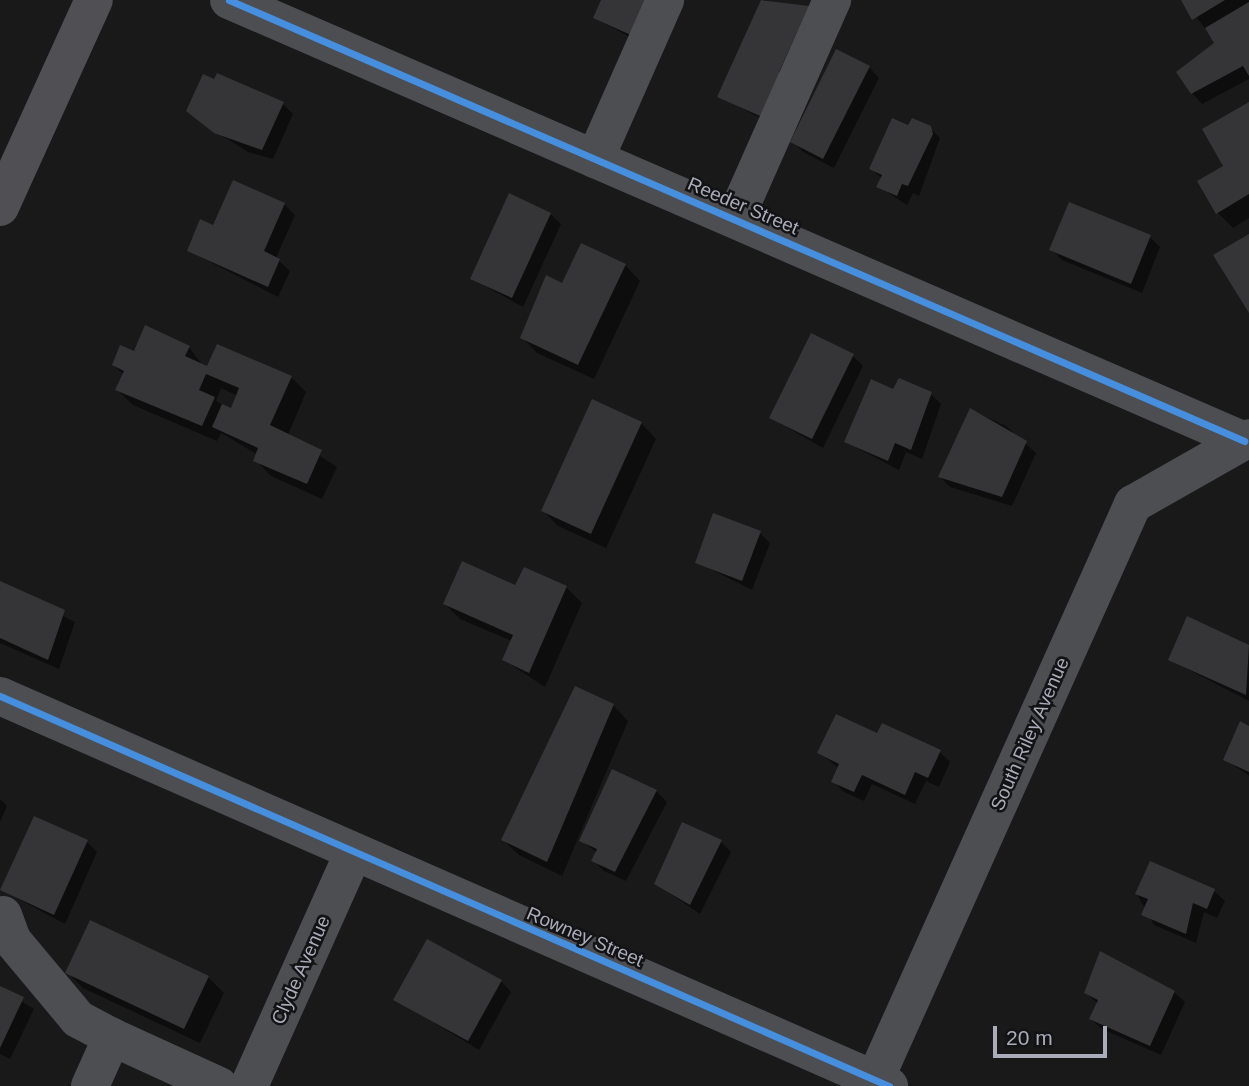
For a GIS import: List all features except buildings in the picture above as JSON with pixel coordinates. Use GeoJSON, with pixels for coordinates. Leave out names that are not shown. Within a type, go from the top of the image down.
{"type":"FeatureCollection","features":[{"type":"Feature","properties":{"kind":"main road"},"geometry":{"type":"LineString","coordinates":[[0,207],[94,0]]}},
{"type":"Feature","properties":{"kind":"street","name":"Reeder Street"},"geometry":{"type":"LineString","coordinates":[[229,0],[1247,439]]}},
{"type":"Feature","properties":{"kind":"street"},"geometry":{"type":"LineString","coordinates":[[595,159],[665,0]]}},
{"type":"Feature","properties":{"kind":"street"},"geometry":{"type":"LineString","coordinates":[[735,219],[832,0]]}},
{"type":"Feature","properties":{"kind":"street","name":"South Riley Avenue"},"geometry":{"type":"LineString","coordinates":[[879,1084],[1133,504],[1247,439]]}},
{"type":"Feature","properties":{"kind":"street","name":"Rowney Street"},"geometry":{"type":"LineString","coordinates":[[0,696],[353,855],[879,1084]]}},
{"type":"Feature","properties":{"kind":"street","name":"Clyde Avenue"},"geometry":{"type":"LineString","coordinates":[[249,1086],[353,855]]}},
{"type":"Feature","properties":{"kind":"street"},"geometry":{"type":"LineString","coordinates":[[3,915],[12,940],[78,1019],[219,1086]]}},
{"type":"Feature","properties":{"kind":"street"},"geometry":{"type":"LineString","coordinates":[[90,1086],[112,1037]]}},
{"type":"Feature","properties":{"kind":"cycle path"},"geometry":{"type":"LineString","coordinates":[[229,0],[1244,441]]}},
{"type":"Feature","properties":{"kind":"cycle path"},"geometry":{"type":"LineString","coordinates":[[0,696],[889,1086]]}}]}
